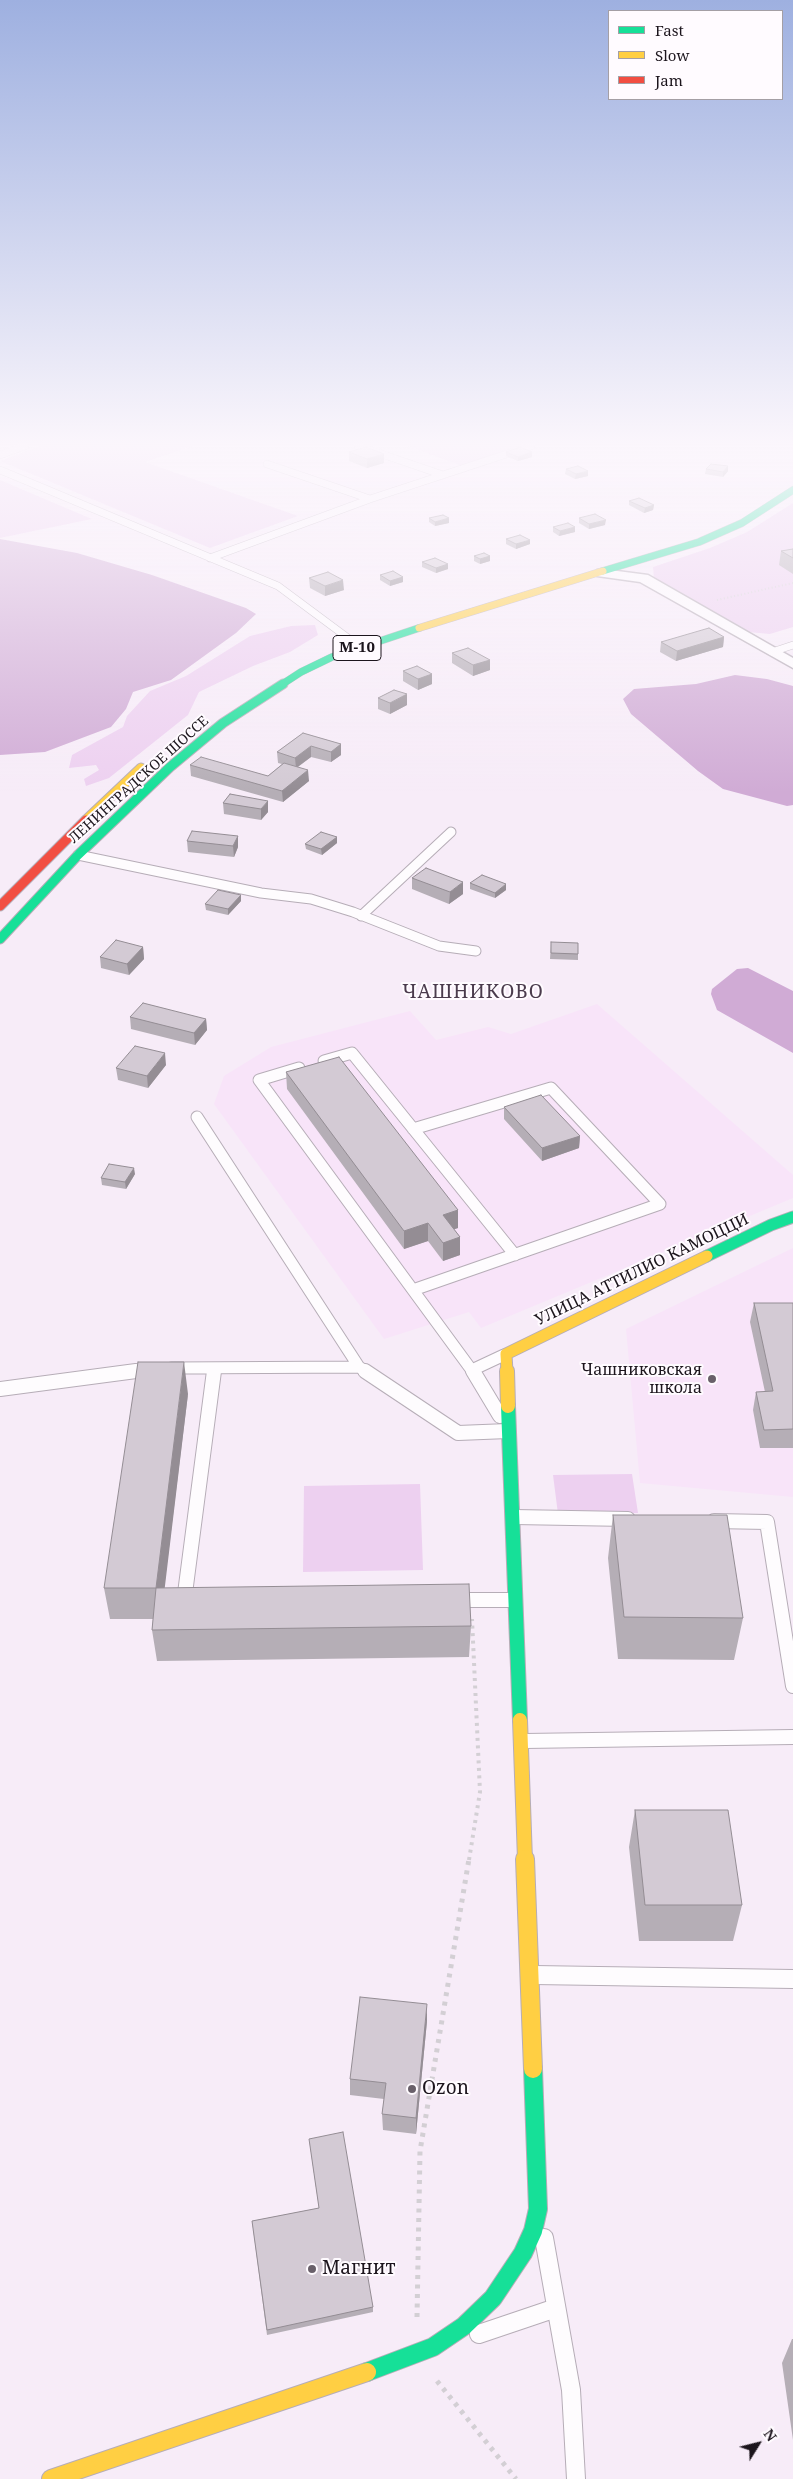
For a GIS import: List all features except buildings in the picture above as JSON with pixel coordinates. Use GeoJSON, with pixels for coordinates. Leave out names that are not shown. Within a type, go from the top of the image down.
{"type":"FeatureCollection","features":[{"type":"Feature","properties":{"kind":"main road"},"geometry":{"type":"LineString","coordinates":[[448,607],[599,562]]}},
{"type":"Feature","properties":{"kind":"main road","name":"ЛЕНИНГРАДСКОЕ ШОССЕ"},"geometry":{"type":"LineString","coordinates":[[0,939],[78,855],[128,805],[206,737],[243,709],[301,672],[332,657],[373,642],[639,562]]}},
{"type":"Feature","properties":{"kind":"main road","name":"М-10"},"geometry":{"type":"LineString","coordinates":[[330,644],[361,633]]}},
{"type":"Feature","properties":{"kind":"main road","name":"ЛЕНИНГРАДСКОЕ ШОССЕ"},"geometry":{"type":"LineString","coordinates":[[0,906],[6,893],[148,762]]}},
{"type":"Feature","properties":{"kind":"main road","name":"УЛИЦА АТТИЛИО КАМОЦЦИ"},"geometry":{"type":"LineString","coordinates":[[506,1354],[771,1225],[793,1217]]}},
{"type":"Feature","properties":{"kind":"main road"},"geometry":{"type":"LineString","coordinates":[[51,2479],[416,2355],[464,2326],[492,2298],[529,2242],[538,2209],[506,1354]]}},
{"type":"Feature","properties":{"kind":"street"},"geometry":{"type":"LineString","coordinates":[[643,562],[640,569],[643,578]]}},
{"type":"Feature","properties":{"kind":"street"},"geometry":{"type":"LineString","coordinates":[[602,573],[643,578],[793,664]]}},
{"type":"Feature","properties":{"kind":"lane"},"geometry":{"type":"LineString","coordinates":[[219,562],[278,586],[348,638]]}},
{"type":"Feature","properties":{"kind":"lane"},"geometry":{"type":"LineString","coordinates":[[772,652],[793,645]]}},
{"type":"Feature","properties":{"kind":"lane"},"geometry":{"type":"LineString","coordinates":[[361,916],[451,832]]}},
{"type":"Feature","properties":{"kind":"lane"},"geometry":{"type":"LineString","coordinates":[[78,855],[261,893],[311,899],[439,946],[476,951]]}},
{"type":"Feature","properties":{"kind":"lane"},"geometry":{"type":"LineString","coordinates":[[197,1118],[359,1366],[458,1433],[510,1431],[472,1370],[260,1080],[352,1053],[515,1255]]}},
{"type":"Feature","properties":{"kind":"lane"},"geometry":{"type":"LineString","coordinates":[[413,1129],[550,1088],[660,1204],[413,1290]]}},
{"type":"Feature","properties":{"kind":"lane"},"geometry":{"type":"LineString","coordinates":[[472,1370],[506,1354]]}},
{"type":"Feature","properties":{"kind":"lane"},"geometry":{"type":"LineString","coordinates":[[0,1389],[146,1369],[359,1366]]}},
{"type":"Feature","properties":{"kind":"lane"},"geometry":{"type":"LineString","coordinates":[[193,1601],[183,1601],[214,1368]]}},
{"type":"Feature","properties":{"kind":"lane"},"geometry":{"type":"LineString","coordinates":[[513,1517],[640,1520]]}},
{"type":"Feature","properties":{"kind":"lane"},"geometry":{"type":"LineString","coordinates":[[698,1521],[767,1522],[793,1686]]}},
{"type":"Feature","properties":{"kind":"lane"},"geometry":{"type":"LineString","coordinates":[[442,1600],[516,1600]]}},
{"type":"Feature","properties":{"kind":"lane"},"geometry":{"type":"LineString","coordinates":[[521,1741],[793,1737]]}},
{"type":"Feature","properties":{"kind":"lane"},"geometry":{"type":"LineString","coordinates":[[530,1975],[793,1979]]}},
{"type":"Feature","properties":{"kind":"lane"},"geometry":{"type":"LineString","coordinates":[[538,2209],[570,2390],[576,2479]]}},
{"type":"Feature","properties":{"kind":"lane"},"geometry":{"type":"LineString","coordinates":[[416,2355],[556,2308]]}},
{"type":"Feature","properties":{"kind":"path"},"geometry":{"type":"LineString","coordinates":[[692,606],[793,583]]}},
{"type":"Feature","properties":{"kind":"path"},"geometry":{"type":"LineString","coordinates":[[472,1600],[480,1792],[420,2151],[416,2355],[516,2479]]}},
{"type":"Feature","properties":{"kind":"shaded area"},"geometry":{"type":"Polygon","coordinates":[[[0,562],[107,562],[152,575],[246,608],[256,614],[236,633],[171,680],[133,692],[126,709],[111,727],[45,752],[0,755],[0,562]]]}},
{"type":"Feature","properties":{"kind":"shaded area"},"geometry":{"type":"Polygon","coordinates":[[[669,562],[793,562],[793,627],[770,634],[748,632],[654,579],[653,567],[669,562]]]}},
{"type":"Feature","properties":{"kind":"shaded area"},"geometry":{"type":"Polygon","coordinates":[[[315,625],[318,635],[290,652],[253,666],[199,692],[188,715],[109,778],[86,786],[84,779],[99,770],[96,765],[69,768],[72,755],[123,727],[127,716],[150,691],[186,676],[250,636],[291,626],[315,625]]]}},
{"type":"Feature","properties":{"kind":"shaded area"},"geometry":{"type":"Polygon","coordinates":[[[735,675],[767,679],[793,686],[793,805],[787,806],[723,789],[698,771],[631,714],[623,699],[634,689],[696,684],[735,675]]]}},
{"type":"Feature","properties":{"kind":"shaded area"},"geometry":{"type":"Polygon","coordinates":[[[748,968],[793,991],[793,1053],[717,1010],[711,994],[712,989],[737,969],[748,968]]]}},
{"type":"Feature","properties":{"kind":"shaded area"},"geometry":{"type":"Polygon","coordinates":[[[597,1004],[793,1175],[793,1198],[481,1328],[469,1312],[384,1339],[214,1104],[224,1076],[271,1047],[410,1011],[436,1040],[488,1027],[511,1034],[597,1004]]]}},
{"type":"Feature","properties":{"kind":"shaded area","name":"Чашниковская школа"},"geometry":{"type":"Polygon","coordinates":[[[793,1248],[793,1497],[640,1483],[626,1329],[793,1248]]]}},
{"type":"Feature","properties":{"kind":"shaded area"},"geometry":{"type":"Polygon","coordinates":[[[632,1474],[638,1513],[558,1514],[553,1475],[632,1474]]]}},
{"type":"Feature","properties":{"kind":"shaded area"},"geometry":{"type":"Polygon","coordinates":[[[420,1484],[423,1570],[303,1572],[304,1486],[420,1484]]]}},
{"type":"Feature","properties":{"kind":"traffic: fast"},"geometry":{"type":"LineString","coordinates":[[603,571],[634,562]]}},
{"type":"Feature","properties":{"kind":"traffic: fast"},"geometry":{"type":"LineString","coordinates":[[0,939],[78,855],[170,767],[223,723],[301,672],[332,657],[419,628]]}},
{"type":"Feature","properties":{"kind":"traffic: fast"},"geometry":{"type":"LineString","coordinates":[[707,1256],[771,1225],[793,1217]]}},
{"type":"Feature","properties":{"kind":"traffic: fast"},"geometry":{"type":"LineString","coordinates":[[508,1406],[520,1720]]}},
{"type":"Feature","properties":{"kind":"traffic: fast"},"geometry":{"type":"LineString","coordinates":[[367,2372],[433,2347],[464,2326],[493,2298],[523,2253],[533,2231],[538,2209],[533,2069]]}},
{"type":"Feature","properties":{"kind":"traffic: slow"},"geometry":{"type":"LineString","coordinates":[[419,628],[603,571]]}},
{"type":"Feature","properties":{"kind":"traffic: slow"},"geometry":{"type":"LineString","coordinates":[[86,820],[141,768]]}},
{"type":"Feature","properties":{"kind":"traffic: slow"},"geometry":{"type":"LineString","coordinates":[[508,1406],[506,1354],[707,1256]]}},
{"type":"Feature","properties":{"kind":"traffic: slow"},"geometry":{"type":"LineString","coordinates":[[520,1720],[533,2069]]}},
{"type":"Feature","properties":{"kind":"traffic: slow"},"geometry":{"type":"LineString","coordinates":[[51,2479],[367,2372]]}},
{"type":"Feature","properties":{"kind":"traffic: jam"},"geometry":{"type":"LineString","coordinates":[[0,906],[86,820]]}},
{"type":"Feature","properties":{"kind":"place","name":"Чашниковская школа"},"geometry":{"type":"Point","coordinates":[712,1379]}},
{"type":"Feature","properties":{"kind":"place","name":"Ozon"},"geometry":{"type":"Point","coordinates":[412,2089]}},
{"type":"Feature","properties":{"kind":"place","name":"Магнит"},"geometry":{"type":"Point","coordinates":[312,2269]}},
{"type":"Feature","properties":{"kind":"district","name":"ЧАШНИКОВО"},"geometry":{"type":"Point","coordinates":[473,993]}}]}
